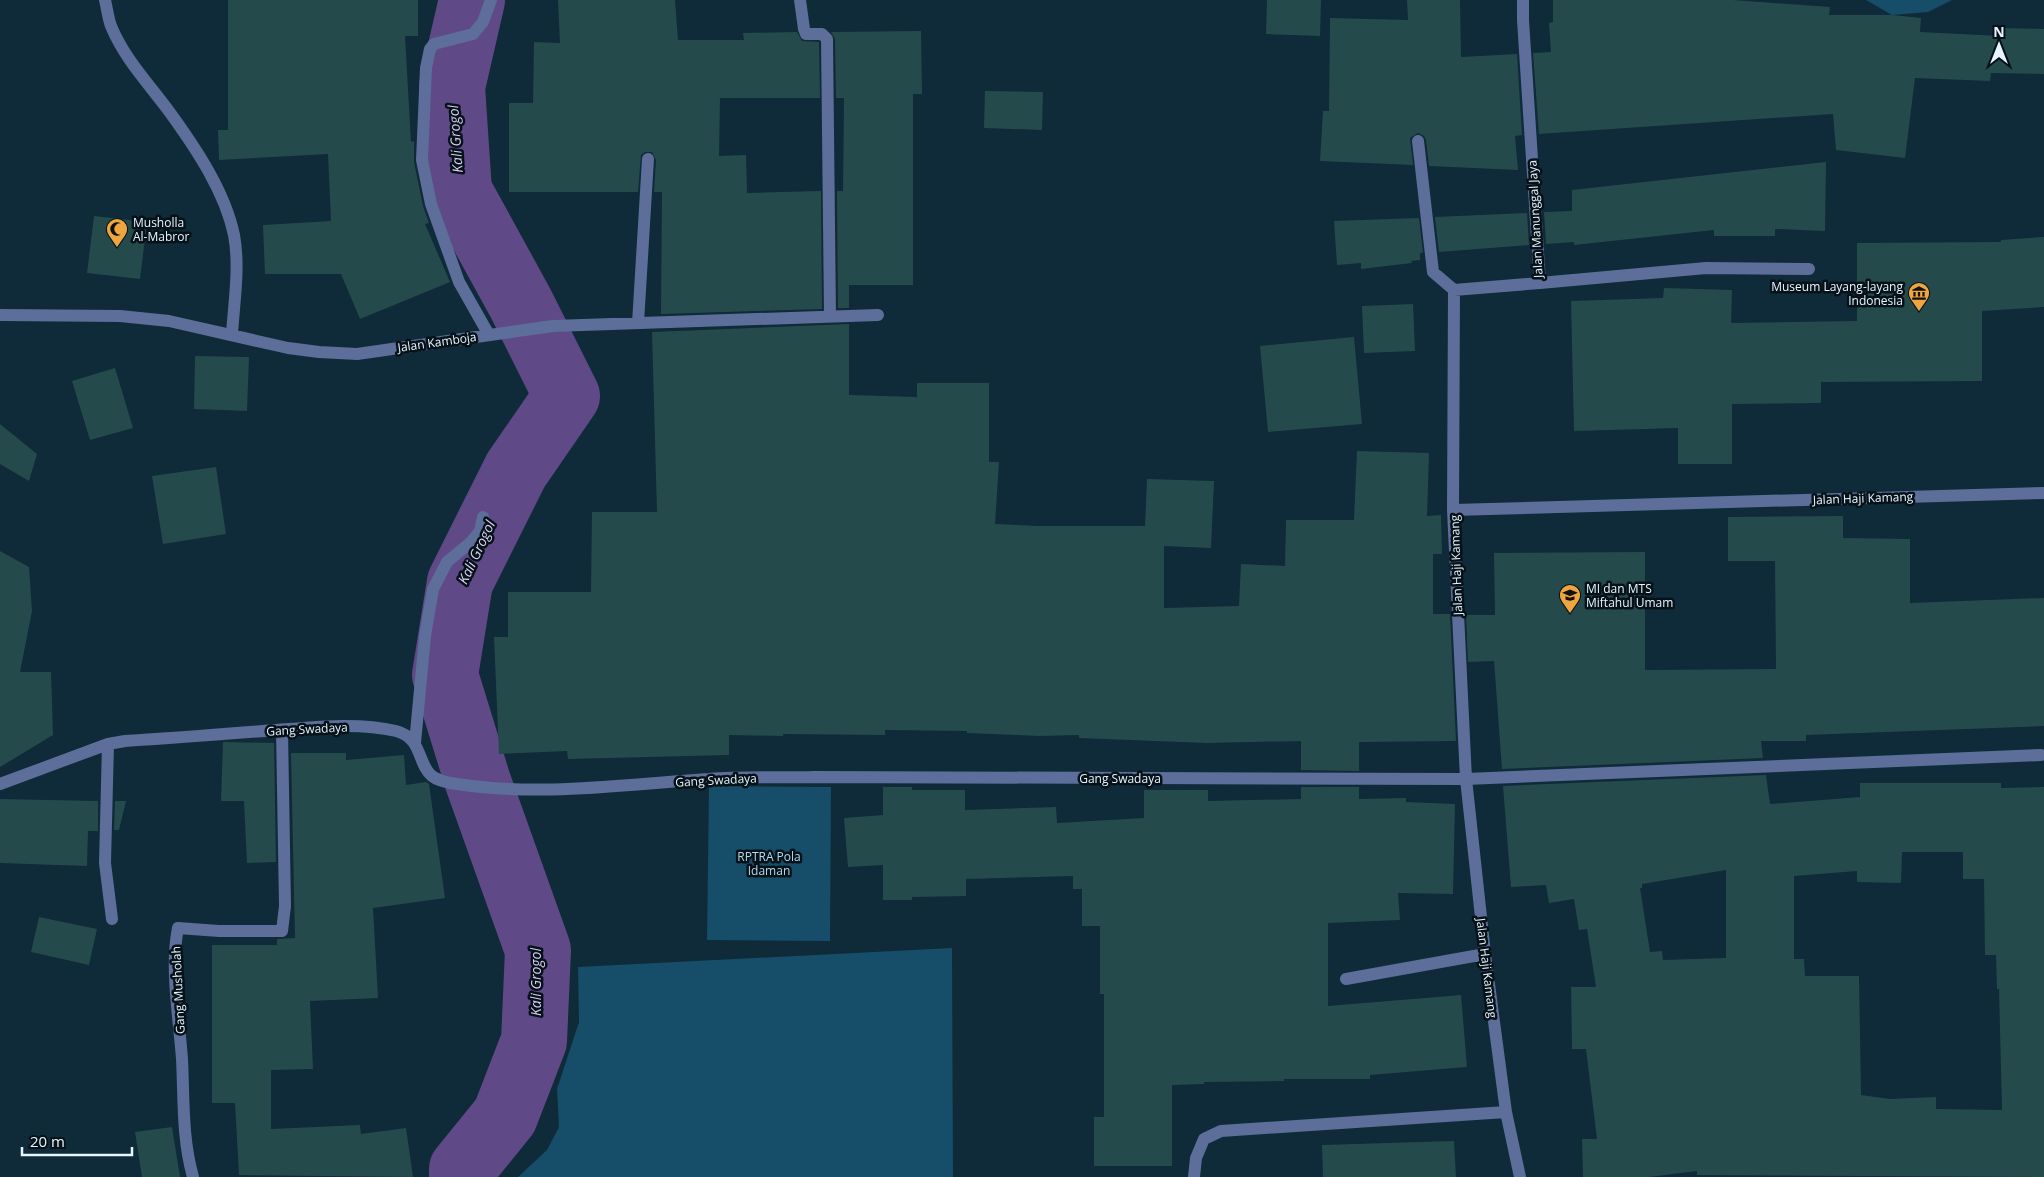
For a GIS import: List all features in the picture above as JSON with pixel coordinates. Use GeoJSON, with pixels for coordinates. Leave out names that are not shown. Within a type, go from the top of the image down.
{"type":"FeatureCollection","features":[{"type":"Feature","properties":{"kind":"street"},"geometry":{"type":"LineString","coordinates":[[105,0],[111,25],[124,50],[140,76],[170,114],[200,158],[226,206],[234,236],[236,260],[232,334]]}},
{"type":"Feature","properties":{"kind":"street"},"geometry":{"type":"LineString","coordinates":[[489,335],[460,282],[431,204],[422,160],[428,56],[434,44],[473,34],[483,22],[491,0]]}},
{"type":"Feature","properties":{"kind":"street"},"geometry":{"type":"LineString","coordinates":[[800,0],[806,34],[822,34],[827,39],[830,316]]}},
{"type":"Feature","properties":{"kind":"street","name":"Jalan Manunggal Jaya"},"geometry":{"type":"LineString","coordinates":[[1454,290],[1540,284],[1523,0]]}},
{"type":"Feature","properties":{"kind":"street"},"geometry":{"type":"LineString","coordinates":[[1418,141],[1433,272],[1454,290],[1453,510]]}},
{"type":"Feature","properties":{"kind":"street"},"geometry":{"type":"LineString","coordinates":[[638,323],[648,159]]}},
{"type":"Feature","properties":{"kind":"street"},"geometry":{"type":"LineString","coordinates":[[1540,284],[1706,268],[1810,269]]}},
{"type":"Feature","properties":{"kind":"street","name":"Jalan Kamboja"},"geometry":{"type":"LineString","coordinates":[[0,315],[120,316],[169,321],[288,348],[357,354],[553,326],[878,315]]}},
{"type":"Feature","properties":{"kind":"street","name":"Jalan Haji Kamang"},"geometry":{"type":"LineString","coordinates":[[1520,1177],[1506,1112],[1485,954],[1466,779],[1453,510],[2044,493]]}},
{"type":"Feature","properties":{"kind":"street"},"geometry":{"type":"LineString","coordinates":[[415,743],[425,636],[433,589],[447,562],[471,542],[480,531],[483,517]]}},
{"type":"Feature","properties":{"kind":"street","name":"Gang Swadaya"},"geometry":{"type":"LineString","coordinates":[[0,784],[108,744],[125,741],[282,730],[376,727],[399,732],[415,743],[432,776],[440,780],[456,784],[513,790],[603,788],[710,779],[748,778],[1466,779],[2041,755]]}},
{"type":"Feature","properties":{"kind":"street","name":"Gang Musholah"},"geometry":{"type":"LineString","coordinates":[[193,1177],[188,1160],[183,1119],[182,1064],[174,948],[178,928],[219,931],[282,931],[285,906],[282,730]]}},
{"type":"Feature","properties":{"kind":"street"},"geometry":{"type":"LineString","coordinates":[[108,744],[105,863],[112,919]]}},
{"type":"Feature","properties":{"kind":"street"},"geometry":{"type":"LineString","coordinates":[[1346,979],[1485,954]]}},
{"type":"Feature","properties":{"kind":"street"},"geometry":{"type":"LineString","coordinates":[[1194,1177],[1196,1158],[1204,1140],[1221,1131],[1506,1112]]}},
{"type":"Feature","properties":{"kind":"green space"},"geometry":{"type":"Polygon","coordinates":[[[1866,0],[1952,0],[1928,12],[1892,15],[1866,0]]]}},
{"type":"Feature","properties":{"kind":"green space","name":"RPTRA Pola Idaman"},"geometry":{"type":"Polygon","coordinates":[[[709,786],[831,787],[830,941],[707,940],[709,786]]]}},
{"type":"Feature","properties":{"kind":"green space"},"geometry":{"type":"Polygon","coordinates":[[[952,948],[953,1177],[518,1177],[547,1150],[559,1127],[557,1089],[579,1022],[578,967],[952,948]]]}},
{"type":"Feature","properties":{"kind":"building"},"geometry":{"type":"Polygon","coordinates":[[[228,0],[418,0],[418,36],[405,36],[411,142],[414,141],[414,162],[423,206],[429,223],[425,224],[450,282],[360,319],[341,274],[265,274],[263,225],[331,221],[328,154],[219,160],[218,130],[228,130],[228,0]]]}},
{"type":"Feature","properties":{"kind":"building"},"geometry":{"type":"Polygon","coordinates":[[[558,0],[675,0],[678,40],[744,40],[743,33],[797,32],[802,41],[819,42],[820,98],[720,98],[719,156],[746,155],[747,193],[821,191],[822,309],[661,314],[662,192],[654,192],[656,160],[652,152],[645,152],[641,155],[638,192],[509,192],[509,103],[533,103],[534,42],[560,43],[558,0]]]}},
{"type":"Feature","properties":{"kind":"building"},"geometry":{"type":"Polygon","coordinates":[[[1267,0],[1321,0],[1320,36],[1266,34],[1267,0]]]}},
{"type":"Feature","properties":{"kind":"building"},"geometry":{"type":"Polygon","coordinates":[[[1407,0],[1460,0],[1461,57],[1517,54],[1522,135],[1515,136],[1518,170],[1429,166],[1426,140],[1424,136],[1418,133],[1410,138],[1413,165],[1320,161],[1323,111],[1329,111],[1330,18],[1408,20],[1407,0]]]}},
{"type":"Feature","properties":{"kind":"building"},"geometry":{"type":"Polygon","coordinates":[[[1553,0],[1733,0],[1830,7],[1829,15],[1892,15],[1921,18],[1920,32],[2000,36],[2001,28],[2044,29],[2044,74],[1991,73],[1990,81],[1915,78],[1905,158],[1836,150],[1833,114],[1539,134],[1533,53],[1551,52],[1549,23],[1553,22],[1553,0]]]}},
{"type":"Feature","properties":{"kind":"building"},"geometry":{"type":"Polygon","coordinates":[[[921,31],[922,94],[913,94],[913,285],[849,285],[849,308],[838,308],[837,191],[843,191],[844,98],[836,98],[835,39],[831,32],[921,31]]]}},
{"type":"Feature","properties":{"kind":"building"},"geometry":{"type":"Polygon","coordinates":[[[985,91],[1043,92],[1042,130],[984,128],[985,91]]]}},
{"type":"Feature","properties":{"kind":"building"},"geometry":{"type":"Polygon","coordinates":[[[1826,162],[1825,231],[1775,229],[1775,236],[1714,236],[1714,230],[1574,245],[1574,242],[1546,244],[1544,212],[1572,211],[1572,190],[1826,162]]]}},
{"type":"Feature","properties":{"kind":"building"},"geometry":{"type":"Polygon","coordinates":[[[1527,213],[1529,245],[1439,252],[1435,217],[1527,213]]]}},
{"type":"Feature","properties":{"kind":"building","name":"Musholla Al-Mabror"},"geometry":{"type":"Polygon","coordinates":[[[94,216],[147,222],[140,279],[87,273],[94,216]]]}},
{"type":"Feature","properties":{"kind":"building"},"geometry":{"type":"Polygon","coordinates":[[[1419,218],[1423,253],[1420,253],[1420,260],[1411,261],[1412,263],[1361,269],[1361,263],[1337,265],[1334,221],[1419,218]]]}},
{"type":"Feature","properties":{"kind":"building"},"geometry":{"type":"Polygon","coordinates":[[[2044,237],[2044,307],[1982,311],[1982,381],[1821,382],[1821,403],[1732,404],[1732,464],[1678,464],[1678,428],[1574,431],[1571,301],[1663,298],[1664,288],[1732,290],[1731,323],[1857,321],[1857,243],[2001,242],[2001,240],[2044,237]]]}},
{"type":"Feature","properties":{"kind":"building"},"geometry":{"type":"Polygon","coordinates":[[[1413,304],[1415,351],[1364,353],[1362,306],[1413,304]]]}},
{"type":"Feature","properties":{"kind":"building"},"geometry":{"type":"Polygon","coordinates":[[[849,324],[849,395],[917,397],[917,383],[989,383],[989,462],[999,462],[995,524],[1145,526],[1147,479],[1214,481],[1211,548],[1164,546],[1164,608],[1239,606],[1241,564],[1285,566],[1286,520],[1354,520],[1357,451],[1429,453],[1427,516],[1441,515],[1442,554],[1433,554],[1433,614],[1450,614],[1456,741],[1359,742],[1359,771],[1301,770],[1301,741],[1207,743],[1079,738],[1079,735],[1040,736],[967,733],[967,731],[885,730],[885,735],[729,735],[729,755],[568,759],[567,751],[499,754],[494,637],[508,637],[508,592],[591,592],[592,512],[657,512],[652,332],[849,324]]]}},
{"type":"Feature","properties":{"kind":"building"},"geometry":{"type":"Polygon","coordinates":[[[1354,337],[1362,424],[1268,432],[1260,346],[1354,337]]]}},
{"type":"Feature","properties":{"kind":"building"},"geometry":{"type":"Polygon","coordinates":[[[195,356],[249,357],[247,411],[194,409],[195,356]]]}},
{"type":"Feature","properties":{"kind":"building"},"geometry":{"type":"Polygon","coordinates":[[[115,368],[133,428],[90,440],[72,381],[115,368]]]}},
{"type":"Feature","properties":{"kind":"building"},"geometry":{"type":"Polygon","coordinates":[[[0,424],[37,454],[29,481],[0,464],[0,424]]]}},
{"type":"Feature","properties":{"kind":"building"},"geometry":{"type":"Polygon","coordinates":[[[216,467],[226,534],[163,544],[152,476],[216,467]]]}},
{"type":"Feature","properties":{"kind":"building","name":"MI dan MTS Miftahul Umam"},"geometry":{"type":"Polygon","coordinates":[[[1843,516],[1843,538],[1910,539],[1910,603],[2044,598],[2044,726],[1806,735],[1806,741],[1761,741],[1763,758],[1502,769],[1494,661],[1468,662],[1466,615],[1495,615],[1494,553],[1645,552],[1645,670],[1776,669],[1775,561],[1728,561],[1728,517],[1843,516]]]}},
{"type":"Feature","properties":{"kind":"building"},"geometry":{"type":"Polygon","coordinates":[[[0,551],[29,567],[32,611],[20,672],[51,672],[53,735],[0,767],[0,551]]]}},
{"type":"Feature","properties":{"kind":"building"},"geometry":{"type":"Polygon","coordinates":[[[223,742],[274,743],[276,862],[247,863],[244,801],[221,801],[223,742]]]}},
{"type":"Feature","properties":{"kind":"building"},"geometry":{"type":"Polygon","coordinates":[[[291,753],[346,753],[346,760],[404,755],[406,785],[426,782],[429,784],[445,898],[373,908],[378,998],[310,1001],[313,1069],[271,1070],[271,1129],[360,1125],[361,1134],[406,1128],[413,1177],[239,1175],[235,1103],[212,1103],[212,945],[277,945],[277,939],[295,938],[291,753]]]}},
{"type":"Feature","properties":{"kind":"building"},"geometry":{"type":"Polygon","coordinates":[[[1766,775],[1770,804],[1860,797],[1860,783],[2001,783],[2001,788],[2044,787],[2044,1177],[1697,1175],[1697,1171],[1649,1177],[1583,1177],[1582,1139],[1597,1139],[1586,1049],[1572,1049],[1571,987],[1596,987],[1587,929],[1579,930],[1574,899],[1549,903],[1546,885],[1511,887],[1503,786],[1766,775]],[[1902,852],[1901,883],[1857,882],[1857,871],[1794,876],[1794,959],[1804,959],[1805,976],[1859,976],[1861,1095],[1890,1099],[1936,1097],[1936,1109],[2002,1110],[1999,989],[1997,989],[1996,955],[1985,955],[1984,879],[1963,879],[1963,852],[1902,852]],[[1726,870],[1642,884],[1642,888],[1640,888],[1650,952],[1662,951],[1663,960],[1726,958],[1726,870]]]}},
{"type":"Feature","properties":{"kind":"building"},"geometry":{"type":"Polygon","coordinates":[[[883,787],[912,787],[912,790],[965,790],[965,810],[1056,807],[1057,823],[1144,818],[1144,790],[1208,790],[1208,801],[1301,799],[1301,787],[1359,787],[1359,799],[1406,798],[1406,802],[1455,804],[1453,894],[1398,893],[1400,920],[1328,923],[1328,1006],[1461,995],[1467,1067],[1370,1075],[1370,1079],[1284,1079],[1284,1081],[1204,1082],[1204,1084],[1172,1085],[1172,1166],[1094,1166],[1094,1117],[1104,1117],[1104,994],[1100,994],[1100,926],[1082,926],[1082,889],[1073,889],[1073,876],[966,879],[966,896],[912,897],[912,900],[883,900],[883,865],[848,867],[844,818],[883,815],[883,787]]]}},
{"type":"Feature","properties":{"kind":"building"},"geometry":{"type":"Polygon","coordinates":[[[0,799],[98,801],[98,831],[88,831],[87,866],[0,863],[0,799]]]}},
{"type":"Feature","properties":{"kind":"building"},"geometry":{"type":"Polygon","coordinates":[[[115,801],[126,801],[119,830],[114,830],[115,801]]]}},
{"type":"Feature","properties":{"kind":"building"},"geometry":{"type":"Polygon","coordinates":[[[39,917],[97,929],[89,965],[31,952],[39,917]]]}},
{"type":"Feature","properties":{"kind":"building"},"geometry":{"type":"Polygon","coordinates":[[[172,1127],[180,1177],[142,1177],[135,1132],[172,1127]]]}},
{"type":"Feature","properties":{"kind":"building"},"geometry":{"type":"Polygon","coordinates":[[[1454,1141],[1456,1177],[1323,1177],[1322,1145],[1454,1141]]]}},
{"type":"Feature","properties":{"kind":"waterway","name":"Kali Grogol"},"geometry":{"type":"LineString","coordinates":[[462,1177],[462,1169],[505,1116],[534,1041],[538,950],[478,782],[445,675],[460,582],[516,470],[567,396],[521,304],[459,191],[452,87],[472,0]]}},
{"type":"Feature","properties":{"kind":"place","name":"Musholla Al-Mabror"},"geometry":{"type":"Point","coordinates":[117,248]}},
{"type":"Feature","properties":{"kind":"place","name":"Museum Layang-layang Indonesia"},"geometry":{"type":"Point","coordinates":[1919,312]}},
{"type":"Feature","properties":{"kind":"place","name":"MI dan MTS Miftahul Umam"},"geometry":{"type":"Point","coordinates":[1570,614]}}]}
